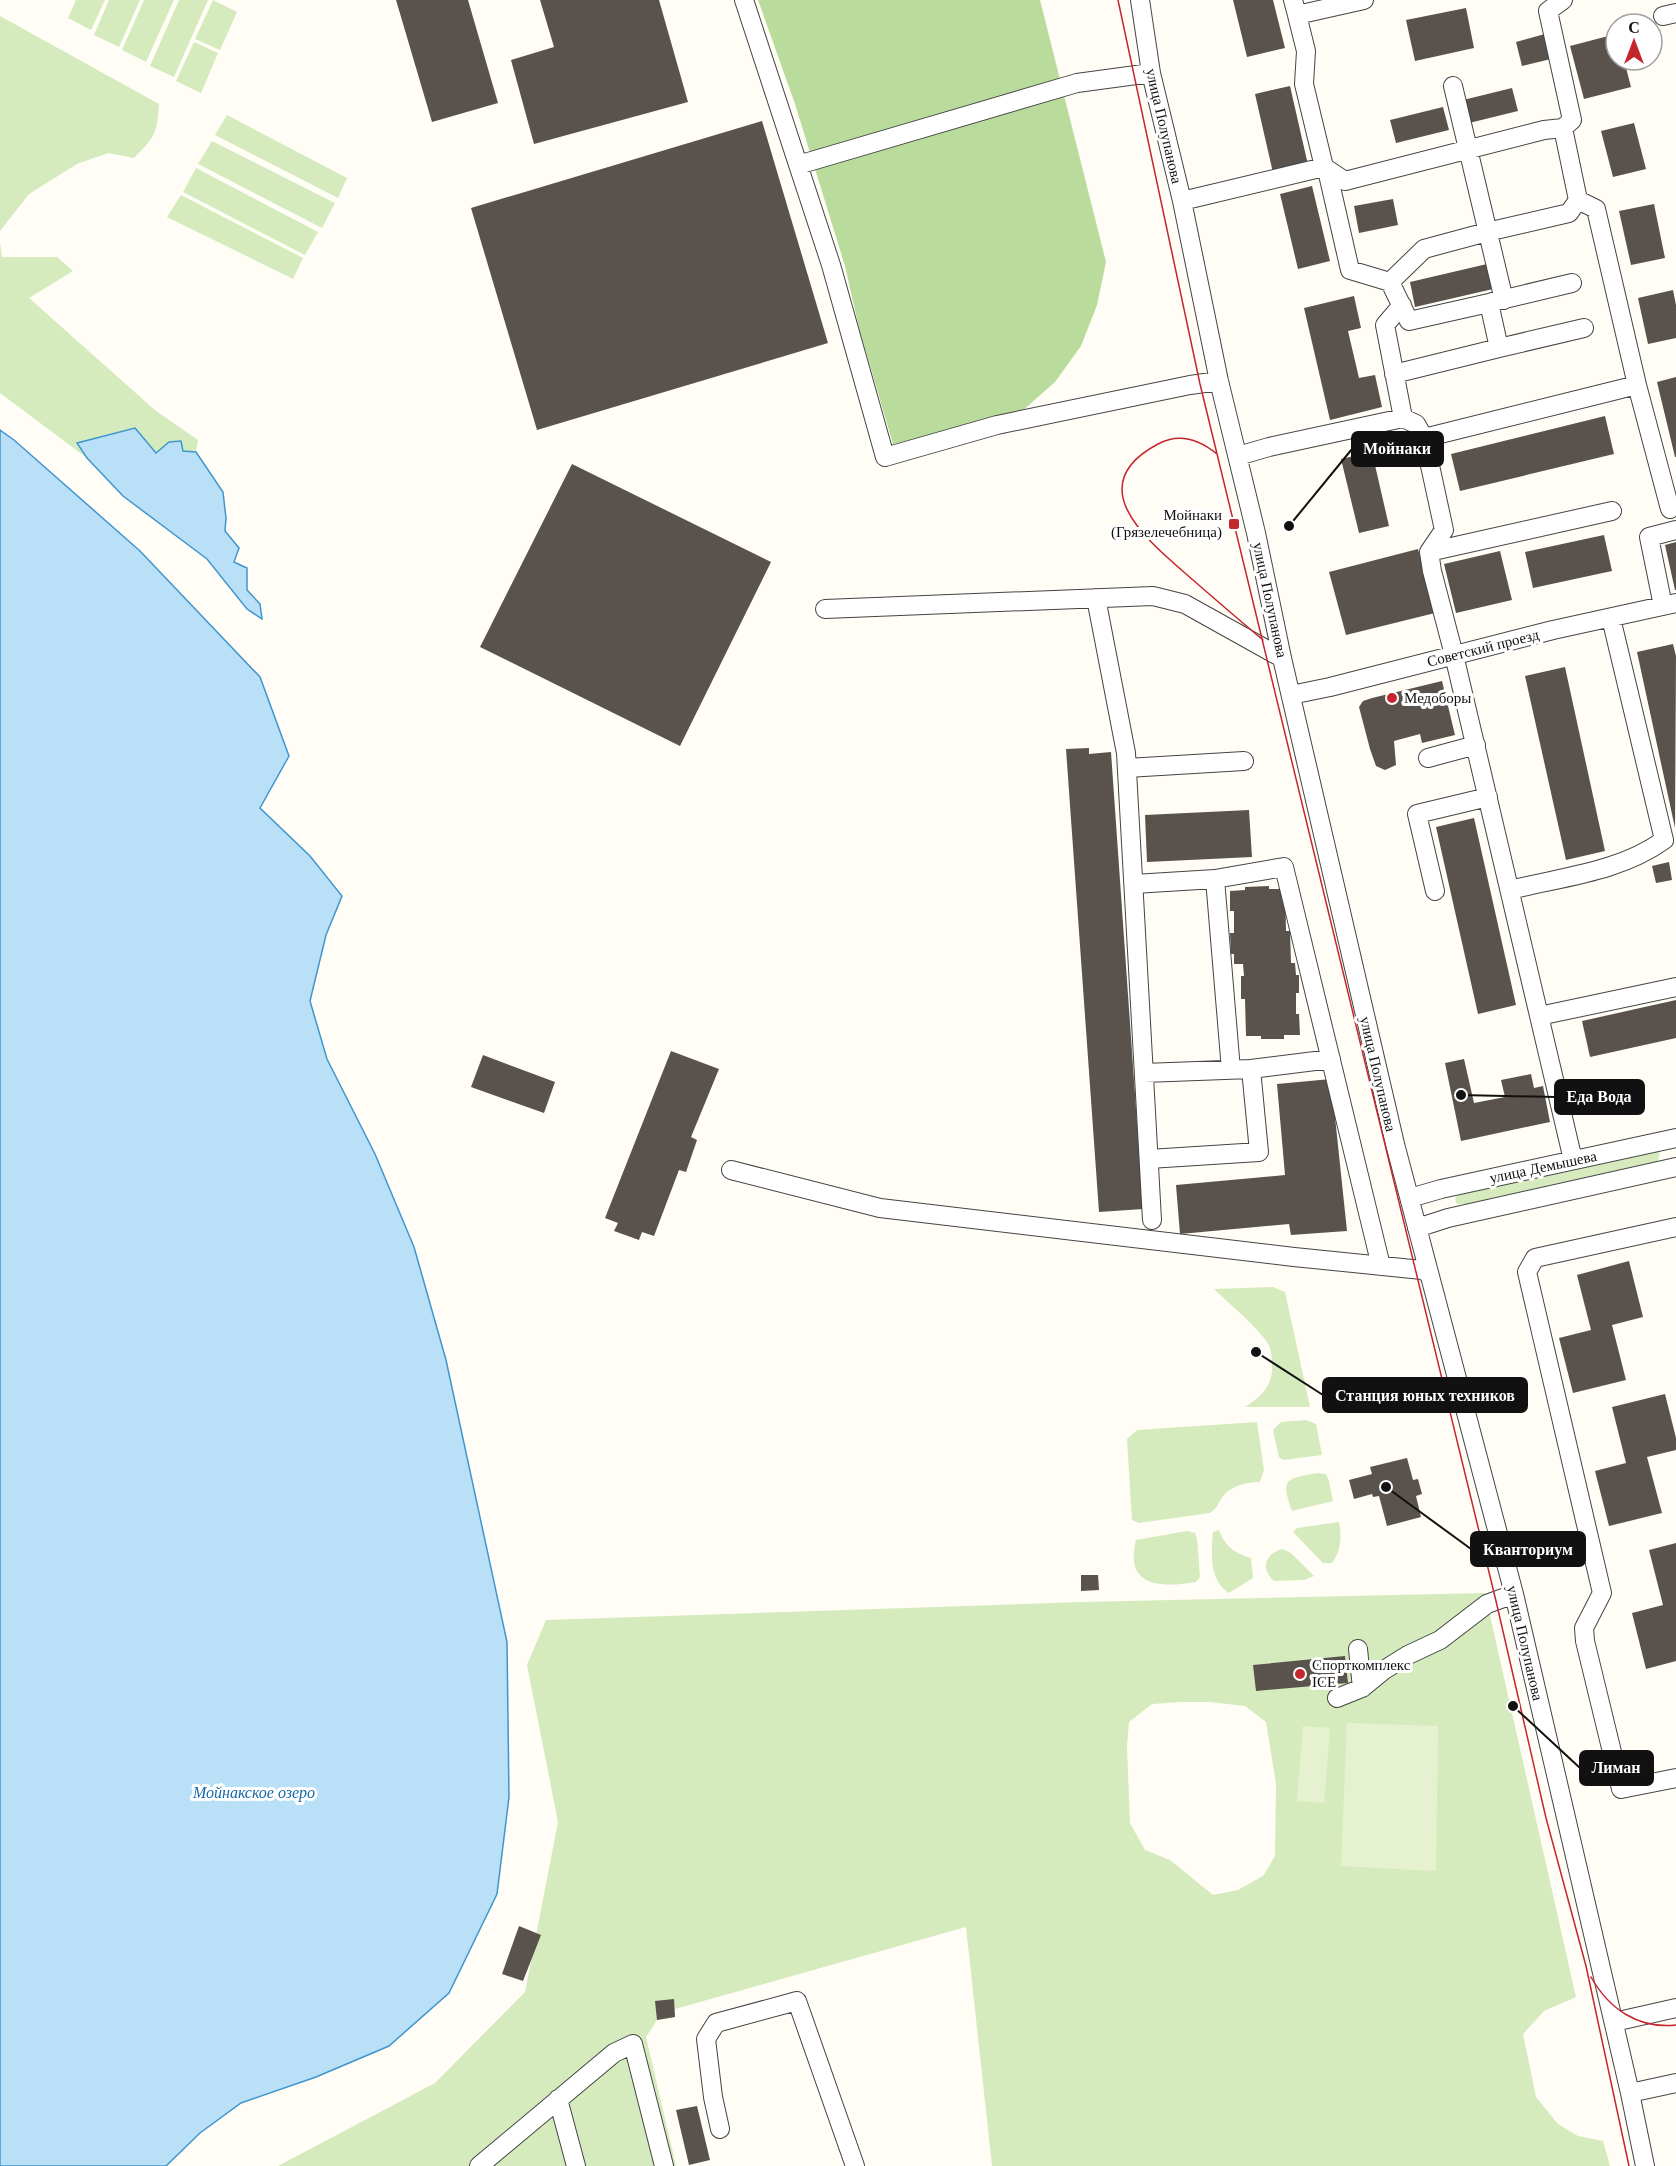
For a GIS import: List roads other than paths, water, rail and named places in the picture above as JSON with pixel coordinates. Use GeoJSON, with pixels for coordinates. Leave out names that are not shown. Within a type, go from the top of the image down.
{"type":"FeatureCollection","features":[{"type":"Feature","properties":{"kind":"street"},"geometry":{"type":"LineString","coordinates":[[744,0],[831,265],[885,457],[997,425],[1219,381]]}},
{"type":"Feature","properties":{"kind":"street","name":"улица Полупанова"},"geometry":{"type":"LineString","coordinates":[[1140,0],[1151,73],[1182,201],[1219,381],[1395,1144],[1514,1594],[1614,2022],[1645,2166]]}},
{"type":"Feature","properties":{"kind":"street"},"geometry":{"type":"LineString","coordinates":[[1364,0],[1295,7],[1306,51],[1304,84],[1350,270],[1390,282],[1409,321],[1572,283]]}},
{"type":"Feature","properties":{"kind":"street"},"geometry":{"type":"LineString","coordinates":[[1182,201],[1325,169],[1345,181],[1544,130],[1563,129],[1572,120],[1548,11],[1563,0]]}},
{"type":"Feature","properties":{"kind":"street"},"geometry":{"type":"LineString","coordinates":[[798,165],[1077,83],[1151,73]]}},
{"type":"Feature","properties":{"kind":"street"},"geometry":{"type":"LineString","coordinates":[[1453,86],[1487,232],[1497,301],[1499,348]]}},
{"type":"Feature","properties":{"kind":"street"},"geometry":{"type":"LineString","coordinates":[[1390,282],[1424,249],[1569,213],[1578,200],[1563,129]]}},
{"type":"Feature","properties":{"kind":"street"},"geometry":{"type":"LineString","coordinates":[[1578,200],[1596,209],[1637,385],[1670,509]]}},
{"type":"Feature","properties":{"kind":"street"},"geometry":{"type":"LineString","coordinates":[[1401,305],[1384,325],[1403,418]]}},
{"type":"Feature","properties":{"kind":"street"},"geometry":{"type":"LineString","coordinates":[[1394,374],[1584,328]]}},
{"type":"Feature","properties":{"kind":"street"},"geometry":{"type":"LineString","coordinates":[[1424,438],[1637,385]]}},
{"type":"Feature","properties":{"kind":"street"},"geometry":{"type":"LineString","coordinates":[[1238,456],[1269,447],[1403,418],[1416,424],[1424,438],[1444,530],[1429,552],[1432,571],[1476,745],[1573,1160]]}},
{"type":"Feature","properties":{"kind":"street"},"geometry":{"type":"LineString","coordinates":[[1429,552],[1612,511]]}},
{"type":"Feature","properties":{"kind":"street"},"geometry":{"type":"LineString","coordinates":[[1669,604],[1649,537],[1676,530]]}},
{"type":"Feature","properties":{"kind":"street"},"geometry":{"type":"LineString","coordinates":[[825,609],[1153,596],[1185,604],[1282,658]]}},
{"type":"Feature","properties":{"kind":"street"},"geometry":{"type":"LineString","coordinates":[[1096,598],[1126,753],[1152,1220]]}},
{"type":"Feature","properties":{"kind":"street","name":"Советский проезд"},"geometry":{"type":"LineString","coordinates":[[1291,694],[1669,604]]}},
{"type":"Feature","properties":{"kind":"street"},"geometry":{"type":"LineString","coordinates":[[1510,890],[1617,864],[1649,851],[1664,840],[1611,618]]}},
{"type":"Feature","properties":{"kind":"street"},"geometry":{"type":"LineString","coordinates":[[1428,758],[1476,745]]}},
{"type":"Feature","properties":{"kind":"street"},"geometry":{"type":"LineString","coordinates":[[1127,768],[1244,761]]}},
{"type":"Feature","properties":{"kind":"street"},"geometry":{"type":"LineString","coordinates":[[1435,891],[1417,814],[1488,797]]}},
{"type":"Feature","properties":{"kind":"street"},"geometry":{"type":"LineString","coordinates":[[1134,884],[1215,879],[1284,867],[1381,1266]]}},
{"type":"Feature","properties":{"kind":"street"},"geometry":{"type":"LineString","coordinates":[[1215,879],[1231,1070]]}},
{"type":"Feature","properties":{"kind":"street"},"geometry":{"type":"LineString","coordinates":[[1539,1016],[1676,987]]}},
{"type":"Feature","properties":{"kind":"street"},"geometry":{"type":"LineString","coordinates":[[1144,1073],[1251,1069],[1331,1059]]}},
{"type":"Feature","properties":{"kind":"street"},"geometry":{"type":"LineString","coordinates":[[1149,1159],[1259,1152],[1251,1069]]}},
{"type":"Feature","properties":{"kind":"street"},"geometry":{"type":"LineString","coordinates":[[1673,1138],[1676,1169]]}},
{"type":"Feature","properties":{"kind":"street","name":"улица Демышева"},"geometry":{"type":"LineString","coordinates":[[1410,1198],[1441,1189],[1673,1138]]}},
{"type":"Feature","properties":{"kind":"street","name":"улица Демышева"},"geometry":{"type":"LineString","coordinates":[[1417,1228],[1448,1218],[1676,1169]]}},
{"type":"Feature","properties":{"kind":"street"},"geometry":{"type":"LineString","coordinates":[[731,1170],[880,1208],[1293,1265],[1381,1266],[1422,1270],[1428,1273]]}},
{"type":"Feature","properties":{"kind":"street"},"geometry":{"type":"LineString","coordinates":[[1676,1227],[1535,1258],[1527,1272],[1602,1593],[1584,1628],[1585,1641],[1621,1789],[1676,1778]]}},
{"type":"Feature","properties":{"kind":"street"},"geometry":{"type":"LineString","coordinates":[[1337,1698],[1362,1688],[1408,1654],[1440,1640],[1487,1604],[1514,1594]]}},
{"type":"Feature","properties":{"kind":"street"},"geometry":{"type":"LineString","coordinates":[[1358,1649],[1362,1688]]}},
{"type":"Feature","properties":{"kind":"street"},"geometry":{"type":"LineString","coordinates":[[720,2129],[713,2097],[706,2039],[716,2023],[797,2001],[855,2166]]}},
{"type":"Feature","properties":{"kind":"street"},"geometry":{"type":"LineString","coordinates":[[1614,2022],[1676,2008]]}},
{"type":"Feature","properties":{"kind":"street"},"geometry":{"type":"LineString","coordinates":[[479,2166],[614,2053],[633,2044],[664,2166]]}},
{"type":"Feature","properties":{"kind":"street"},"geometry":{"type":"LineString","coordinates":[[1630,2093],[1676,2083]]}},
{"type":"Feature","properties":{"kind":"street"},"geometry":{"type":"LineString","coordinates":[[558,2099],[576,2166]]}},
{"type":"Feature","properties":{"kind":"water"},"geometry":{"type":"Polygon","coordinates":[[[135,428],[156,453],[169,442],[181,441],[183,451],[196,452],[223,492],[225,531],[239,548],[234,562],[247,568],[247,590],[260,604],[262,619],[247,609],[207,559],[123,496],[87,458],[77,443],[135,428]]]}},
{"type":"Feature","properties":{"kind":"water","name":"Мойнакское озеро"},"geometry":{"type":"Polygon","coordinates":[[[0,430],[140,551],[260,677],[289,756],[260,808],[310,856],[342,896],[326,935],[310,1001],[327,1059],[375,1154],[414,1247],[446,1360],[507,1642],[509,1797],[497,1894],[449,1993],[389,2046],[316,2077],[241,2103],[200,2133],[166,2166],[0,2166],[0,430]]]}},
{"type":"Feature","properties":{"kind":"tram line"},"geometry":{"type":"LineString","coordinates":[[1118,0],[1200,384],[1496,1601],[1546,1818],[1586,1966],[1629,2166]]}},
{"type":"Feature","properties":{"kind":"tram line"},"geometry":{"type":"LineString","coordinates":[[1217,454],[1189,439],[1166,440],[1135,461],[1124,478],[1123,496],[1130,515],[1159,550],[1263,640]]}},
{"type":"Feature","properties":{"kind":"tram line"},"geometry":{"type":"LineString","coordinates":[[1591,1977],[1607,1999],[1626,2014],[1649,2024],[1676,2025]]}},
{"type":"Feature","properties":{"kind":"place","name":"Мойнаки (Грязелечебница)"},"geometry":{"type":"Point","coordinates":[1234,524]}},
{"type":"Feature","properties":{"kind":"place","name":"Мойнаки"},"geometry":{"type":"Point","coordinates":[1289,526]}},
{"type":"Feature","properties":{"kind":"place","name":"Медоборы"},"geometry":{"type":"Point","coordinates":[1392,698]}},
{"type":"Feature","properties":{"kind":"place","name":"Еда Вода"},"geometry":{"type":"Point","coordinates":[1461,1095]}},
{"type":"Feature","properties":{"kind":"place","name":"Станция юных техников"},"geometry":{"type":"Point","coordinates":[1256,1352]}},
{"type":"Feature","properties":{"kind":"place","name":"Кванториум"},"geometry":{"type":"Point","coordinates":[1386,1487]}},
{"type":"Feature","properties":{"kind":"place","name":"Спорткомплекс ICE"},"geometry":{"type":"Point","coordinates":[1300,1674]}},
{"type":"Feature","properties":{"kind":"place","name":"Лиман"},"geometry":{"type":"Point","coordinates":[1513,1706]}}]}
